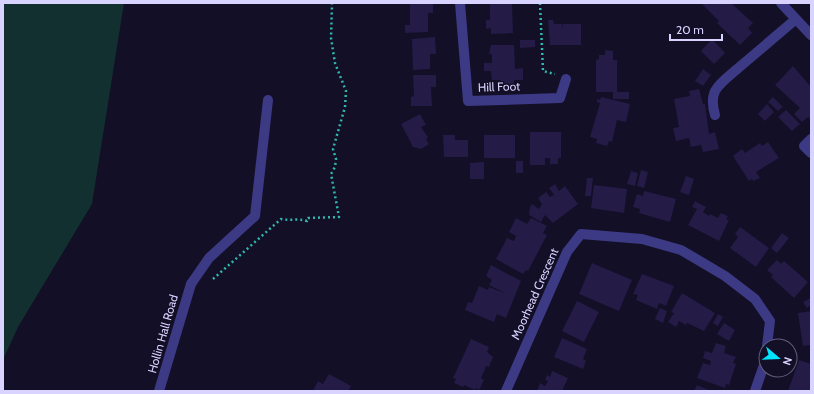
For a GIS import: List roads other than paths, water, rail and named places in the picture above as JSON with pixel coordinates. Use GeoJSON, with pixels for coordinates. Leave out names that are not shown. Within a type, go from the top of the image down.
{"type":"FeatureCollection","features":[{"type":"Feature","properties":{"kind":"street","name":"Hill Foot"},"geometry":{"type":"LineString","coordinates":[[460,3],[468,101],[560,98],[566,78]]}},
{"type":"Feature","properties":{"kind":"street"},"geometry":{"type":"LineString","coordinates":[[781,3],[811,35]]}},
{"type":"Feature","properties":{"kind":"street"},"geometry":{"type":"LineString","coordinates":[[715,115],[712,104],[714,92],[719,84],[796,19]]}},
{"type":"Feature","properties":{"kind":"street","name":"Hollin Hall Road"},"geometry":{"type":"LineString","coordinates":[[159,391],[190,286],[209,258],[255,216],[268,100]]}},
{"type":"Feature","properties":{"kind":"street"},"geometry":{"type":"LineString","coordinates":[[811,139],[804,146],[811,154]]}},
{"type":"Feature","properties":{"kind":"street","name":"Moorhead Crescent"},"geometry":{"type":"LineString","coordinates":[[506,391],[567,252],[581,234],[642,239],[681,250],[725,276],[755,298],[770,321],[768,338]]}},
{"type":"Feature","properties":{"kind":"street"},"geometry":{"type":"LineString","coordinates":[[755,391],[760,378]]}}]}
